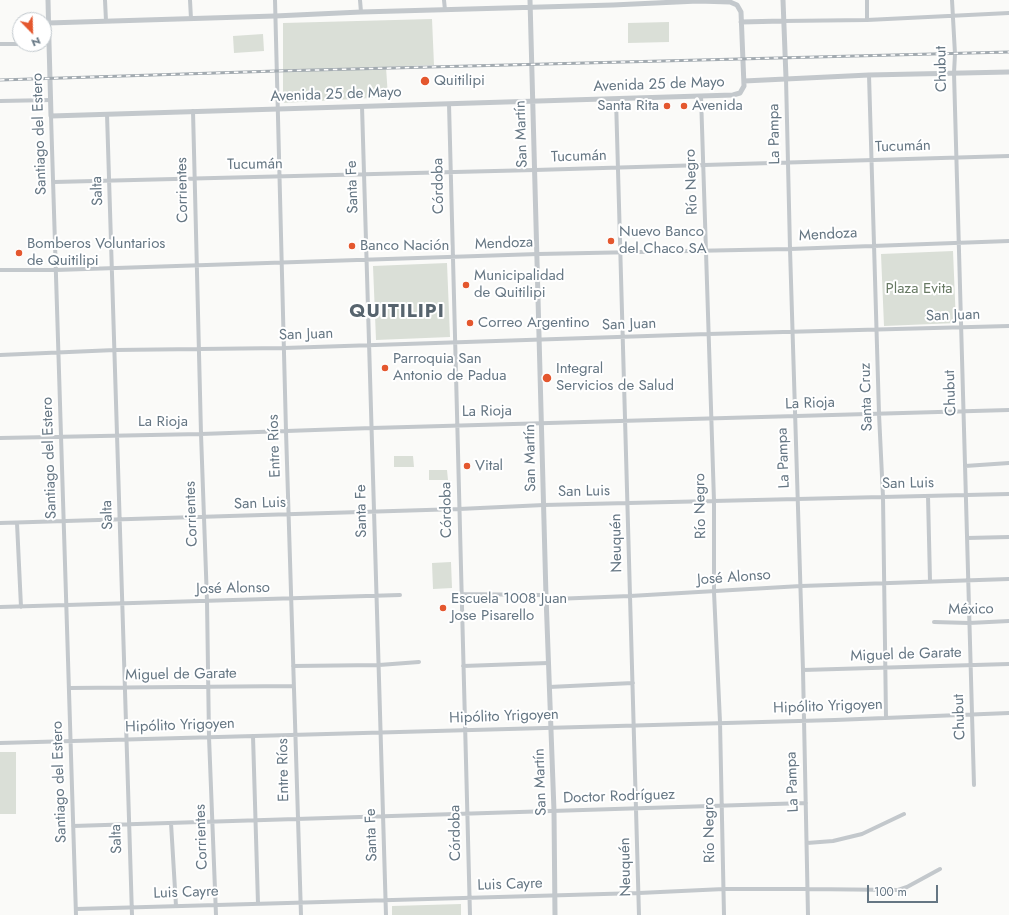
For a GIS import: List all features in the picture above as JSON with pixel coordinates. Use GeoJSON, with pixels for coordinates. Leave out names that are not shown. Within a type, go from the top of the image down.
{"type":"FeatureCollection","features":[{"type":"Feature","properties":{"kind":"street","name":"Santiago del Estero"},"geometry":{"type":"LineString","coordinates":[[48,0],[48,12]]}},
{"type":"Feature","properties":{"kind":"street"},"geometry":{"type":"LineString","coordinates":[[105,0],[106,21]]}},
{"type":"Feature","properties":{"kind":"street"},"geometry":{"type":"LineString","coordinates":[[190,0],[191,19]]}},
{"type":"Feature","properties":{"kind":"street","name":"Entre Ríos"},"geometry":{"type":"LineString","coordinates":[[275,0],[293,686],[301,915]]}},
{"type":"Feature","properties":{"kind":"street"},"geometry":{"type":"LineString","coordinates":[[360,0],[361,12]]}},
{"type":"Feature","properties":{"kind":"street"},"geometry":{"type":"LineString","coordinates":[[444,0],[445,10]]}},
{"type":"Feature","properties":{"kind":"street","name":"San Martín"},"geometry":{"type":"LineString","coordinates":[[530,0],[546,596],[554,811],[555,915]]}},
{"type":"Feature","properties":{"kind":"street","name":"La Pampa"},"geometry":{"type":"LineString","coordinates":[[782,0],[786,78],[792,332],[801,586],[808,915]]}},
{"type":"Feature","properties":{"kind":"street"},"geometry":{"type":"LineString","coordinates":[[867,0],[868,20]]}},
{"type":"Feature","properties":{"kind":"street","name":"Chubut"},"geometry":{"type":"LineString","coordinates":[[952,0],[955,54],[956,157],[974,785]]}},
{"type":"Feature","properties":{"kind":"street"},"geometry":{"type":"LineString","coordinates":[[52,23],[361,12],[530,8],[613,3],[698,1],[730,2],[737,5],[741,12],[744,81]]}},
{"type":"Feature","properties":{"kind":"street"},"geometry":{"type":"LineString","coordinates":[[741,22],[868,20],[1009,13]]}},
{"type":"Feature","properties":{"kind":"street"},"geometry":{"type":"LineString","coordinates":[[0,44],[12,44]]}},
{"type":"Feature","properties":{"kind":"street","name":"Santiago del Estero"},"geometry":{"type":"LineString","coordinates":[[47,52],[51,100],[54,182],[76,915]]}},
{"type":"Feature","properties":{"kind":"street","name":"Avenida 25 de Mayo"},"geometry":{"type":"LineString","coordinates":[[51,116],[733,95],[740,93],[744,86],[744,81],[869,75],[1009,72]]}},
{"type":"Feature","properties":{"kind":"street","name":"Santa Cruz"},"geometry":{"type":"LineString","coordinates":[[869,75],[879,414],[883,497],[886,718]]}},
{"type":"Feature","properties":{"kind":"street","name":"Río Negro"},"geometry":{"type":"LineString","coordinates":[[701,96],[710,418],[714,501],[714,592],[720,722],[724,915]]}},
{"type":"Feature","properties":{"kind":"street","name":"Neuquén"},"geometry":{"type":"LineString","coordinates":[[616,98],[635,725],[639,915]]}},
{"type":"Feature","properties":{"kind":"street"},"geometry":{"type":"LineString","coordinates":[[0,102],[51,100]]}},
{"type":"Feature","properties":{"kind":"street","name":"Córdoba"},"geometry":{"type":"LineString","coordinates":[[449,104],[470,915]]}},
{"type":"Feature","properties":{"kind":"street","name":"Santa Fe"},"geometry":{"type":"LineString","coordinates":[[362,106],[375,512],[376,596],[380,665],[386,915]]}},
{"type":"Feature","properties":{"kind":"street","name":"Corrientes"},"geometry":{"type":"LineString","coordinates":[[193,111],[201,434],[216,915]]}},
{"type":"Feature","properties":{"kind":"street","name":"Salta"},"geometry":{"type":"LineString","coordinates":[[107,114],[132,915]]}},
{"type":"Feature","properties":{"kind":"street","name":"Tucumán"},"geometry":{"type":"LineString","coordinates":[[54,182],[618,168],[1009,156]]}},
{"type":"Feature","properties":{"kind":"street","name":"Mendoza"},"geometry":{"type":"LineString","coordinates":[[0,270],[56,270],[538,254],[790,249],[1009,241]]}},
{"type":"Feature","properties":{"kind":"street","name":"San Juan"},"geometry":{"type":"LineString","coordinates":[[0,355],[115,350],[284,348],[1009,326]]}},
{"type":"Feature","properties":{"kind":"street","name":"La Rioja"},"geometry":{"type":"LineString","coordinates":[[0,438],[117,434],[201,434],[457,425],[1009,410]]}},
{"type":"Feature","properties":{"kind":"street"},"geometry":{"type":"LineString","coordinates":[[965,466],[1009,463]]}},
{"type":"Feature","properties":{"kind":"street","name":"San Luis"},"geometry":{"type":"LineString","coordinates":[[0,523],[204,518],[544,505],[1009,494]]}},
{"type":"Feature","properties":{"kind":"street"},"geometry":{"type":"LineString","coordinates":[[928,496],[930,581]]}},
{"type":"Feature","properties":{"kind":"street"},"geometry":{"type":"LineString","coordinates":[[17,523],[20,607]]}},
{"type":"Feature","properties":{"kind":"street"},"geometry":{"type":"LineString","coordinates":[[967,538],[1009,537]]}},
{"type":"Feature","properties":{"kind":"street","name":"José Alonso"},"geometry":{"type":"LineString","coordinates":[[461,594],[540,595],[554,599],[714,592],[884,582],[1009,579]]}},
{"type":"Feature","properties":{"kind":"street","name":"José Alonso"},"geometry":{"type":"LineString","coordinates":[[0,607],[400,595]]}},
{"type":"Feature","properties":{"kind":"street","name":"México"},"geometry":{"type":"LineString","coordinates":[[934,622],[969,623],[1009,621]]}},
{"type":"Feature","properties":{"kind":"street"},"geometry":{"type":"LineString","coordinates":[[293,666],[380,665],[419,662]]}},
{"type":"Feature","properties":{"kind":"street"},"geometry":{"type":"LineString","coordinates":[[463,666],[548,663]]}},
{"type":"Feature","properties":{"kind":"street","name":"Miguel de Garate"},"geometry":{"type":"LineString","coordinates":[[803,670],[1009,664]]}},
{"type":"Feature","properties":{"kind":"street"},"geometry":{"type":"LineString","coordinates":[[549,687],[633,683]]}},
{"type":"Feature","properties":{"kind":"street","name":"Miguel de Garate"},"geometry":{"type":"LineString","coordinates":[[69,688],[293,686]]}},
{"type":"Feature","properties":{"kind":"street","name":"Hipólito Yrigoyen"},"geometry":{"type":"LineString","coordinates":[[0,742],[381,733],[1009,713]]}},
{"type":"Feature","properties":{"kind":"street"},"geometry":{"type":"LineString","coordinates":[[253,736],[258,904]]}},
{"type":"Feature","properties":{"kind":"street","name":"Doctor Rodríguez"},"geometry":{"type":"LineString","coordinates":[[73,826],[806,803]]}},
{"type":"Feature","properties":{"kind":"street"},"geometry":{"type":"LineString","coordinates":[[807,843],[833,841],[862,834],[904,814]]}},
{"type":"Feature","properties":{"kind":"street"},"geometry":{"type":"LineString","coordinates":[[171,822],[176,906]]}},
{"type":"Feature","properties":{"kind":"street","name":"Luis Cayre"},"geometry":{"type":"LineString","coordinates":[[76,909],[724,890],[898,890],[907,887],[940,869]]}},
{"type":"Feature","properties":{"kind":"green space"},"geometry":{"type":"Polygon","coordinates":[[[432,19],[434,65],[386,67],[388,97],[283,103],[283,23],[432,19]]]}},
{"type":"Feature","properties":{"kind":"green space"},"geometry":{"type":"Polygon","coordinates":[[[669,22],[669,42],[628,43],[628,23],[669,22]]]}},
{"type":"Feature","properties":{"kind":"green space"},"geometry":{"type":"Polygon","coordinates":[[[263,34],[264,51],[234,53],[233,36],[263,34]]]}},
{"type":"Feature","properties":{"kind":"green space","name":"Plaza Evita"},"geometry":{"type":"Polygon","coordinates":[[[953,251],[956,323],[884,326],[881,254],[953,251]]]}},
{"type":"Feature","properties":{"kind":"green space"},"geometry":{"type":"Polygon","coordinates":[[[447,263],[450,337],[376,340],[373,266],[447,263]]]}},
{"type":"Feature","properties":{"kind":"green space"},"geometry":{"type":"Polygon","coordinates":[[[394,456],[413,456],[414,467],[394,467],[394,456]]]}},
{"type":"Feature","properties":{"kind":"green space"},"geometry":{"type":"Polygon","coordinates":[[[429,470],[447,470],[448,480],[429,480],[429,470]]]}},
{"type":"Feature","properties":{"kind":"green space"},"geometry":{"type":"Polygon","coordinates":[[[451,562],[452,588],[433,589],[432,563],[451,562]]]}},
{"type":"Feature","properties":{"kind":"green space"},"geometry":{"type":"Polygon","coordinates":[[[0,752],[16,752],[16,814],[0,814],[0,752]]]}},
{"type":"Feature","properties":{"kind":"green space"},"geometry":{"type":"Polygon","coordinates":[[[461,904],[461,915],[392,915],[392,906],[461,904]]]}},
{"type":"Feature","properties":{"kind":"railway"},"geometry":{"type":"LineString","coordinates":[[0,80],[276,71],[1009,52]]}},
{"type":"Feature","properties":{"kind":"place","name":"Quitilipi"},"geometry":{"type":"Point","coordinates":[425,81]}},
{"type":"Feature","properties":{"kind":"place","name":"Santa Rita"},"geometry":{"type":"Point","coordinates":[667,106]}},
{"type":"Feature","properties":{"kind":"place","name":"Avenida"},"geometry":{"type":"Point","coordinates":[684,106]}},
{"type":"Feature","properties":{"kind":"place","name":"Nuevo Banco del Chaco SA"},"geometry":{"type":"Point","coordinates":[611,241]}},
{"type":"Feature","properties":{"kind":"place","name":"Banco Nación"},"geometry":{"type":"Point","coordinates":[352,246]}},
{"type":"Feature","properties":{"kind":"place","name":"Bomberos Voluntarios de Quitilipi"},"geometry":{"type":"Point","coordinates":[19,253]}},
{"type":"Feature","properties":{"kind":"place","name":"Municipalidad de Quitilipi"},"geometry":{"type":"Point","coordinates":[466,285]}},
{"type":"Feature","properties":{"kind":"place","name":"Correo Argentino"},"geometry":{"type":"Point","coordinates":[470,323]}},
{"type":"Feature","properties":{"kind":"place","name":"Parroquia San Antonio de Padua"},"geometry":{"type":"Point","coordinates":[385,368]}},
{"type":"Feature","properties":{"kind":"place","name":"Integral Servicios de Salud"},"geometry":{"type":"Point","coordinates":[547,378]}},
{"type":"Feature","properties":{"kind":"place","name":"Vital"},"geometry":{"type":"Point","coordinates":[467,466]}},
{"type":"Feature","properties":{"kind":"place","name":"Escuela 1008 Juan Jose Pisarello"},"geometry":{"type":"Point","coordinates":[443,608]}},
{"type":"Feature","properties":{"kind":"district","name":"QUITILIPI"},"geometry":{"type":"Point","coordinates":[397,312]}}]}
